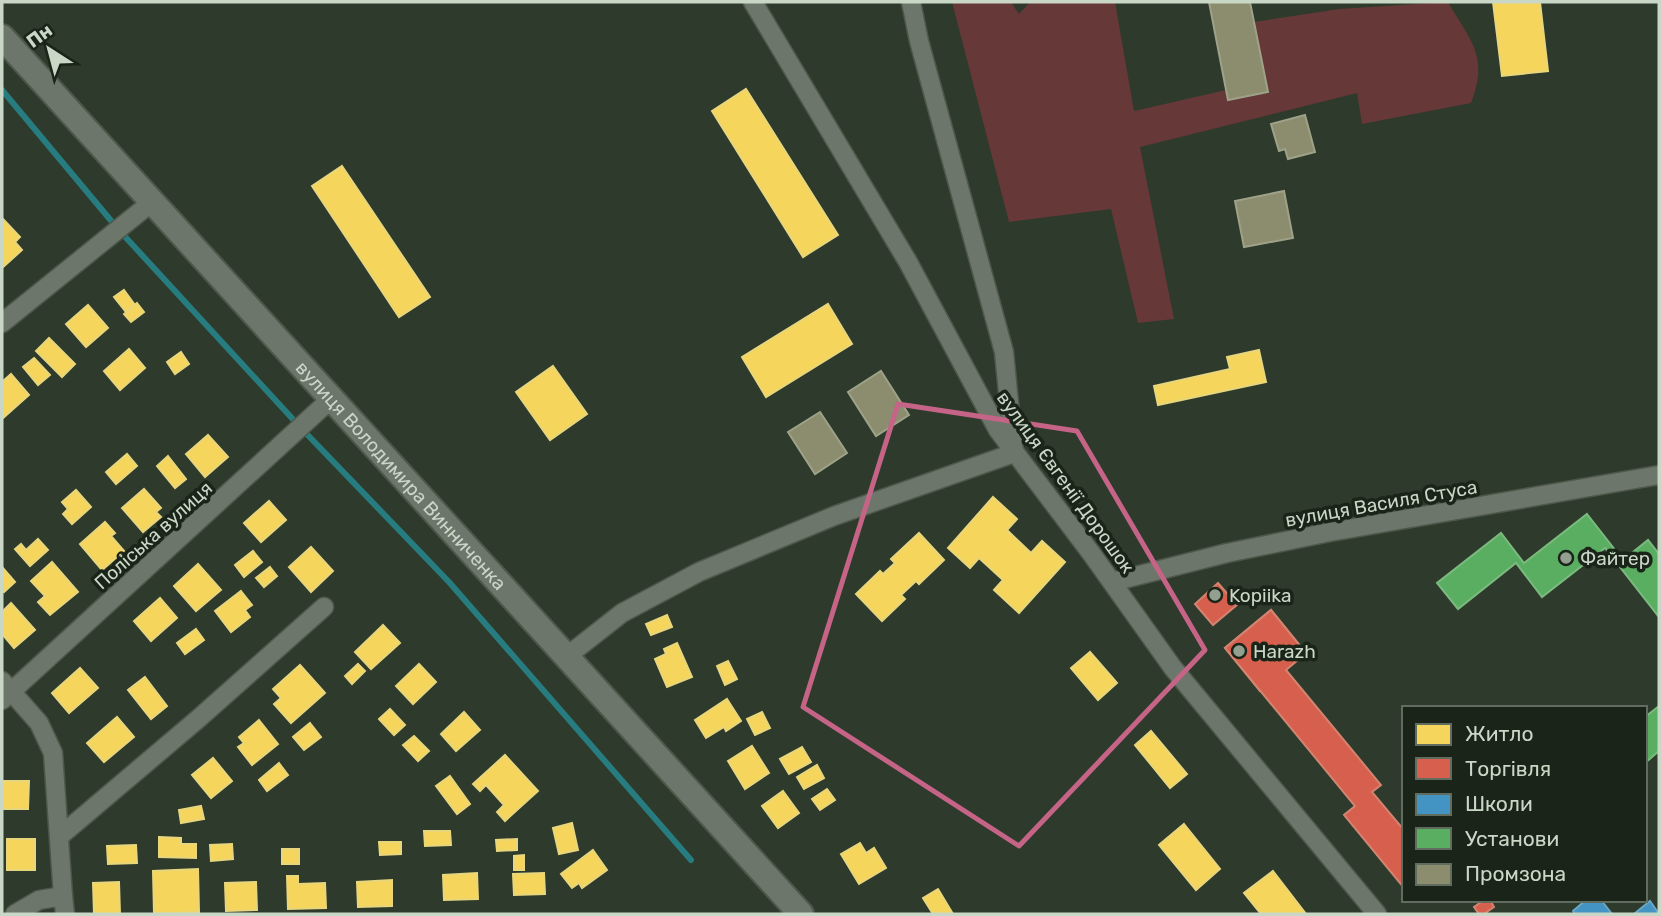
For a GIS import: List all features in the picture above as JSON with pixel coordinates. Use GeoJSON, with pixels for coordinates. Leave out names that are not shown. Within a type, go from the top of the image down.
{"type":"FeatureCollection","features":[{"type":"Feature","properties":{"kind":"main road","name":"вулиця Володимира Винниченка"},"geometry":{"type":"LineString","coordinates":[[2,37],[566,657],[790,911]]}},
{"type":"Feature","properties":{"kind":"street","name":"вулиця Євгенії Дорошок"},"geometry":{"type":"LineString","coordinates":[[752,2],[908,262],[984,406],[1014,453],[1173,668],[1377,914]]}},
{"type":"Feature","properties":{"kind":"street"},"geometry":{"type":"LineString","coordinates":[[566,657],[622,613],[699,572],[834,516],[1014,453],[1004,352],[919,41],[911,2]]}},
{"type":"Feature","properties":{"kind":"street"},"geometry":{"type":"LineString","coordinates":[[2,323],[152,202]]}},
{"type":"Feature","properties":{"kind":"street","name":"Поліська вулиця"},"geometry":{"type":"LineString","coordinates":[[5,691],[331,399]]}},
{"type":"Feature","properties":{"kind":"street","name":"вулиця Василя Стуса"},"geometry":{"type":"LineString","coordinates":[[1112,582],[1227,553],[1330,532],[1659,475]]}},
{"type":"Feature","properties":{"kind":"street"},"geometry":{"type":"LineString","coordinates":[[60,836],[324,607]]}},
{"type":"Feature","properties":{"kind":"street"},"geometry":{"type":"LineString","coordinates":[[5,691],[38,723],[50,743],[55,763],[65,914]]}},
{"type":"Feature","properties":{"kind":"street"},"geometry":{"type":"LineString","coordinates":[[15,914],[40,900],[63,895]]}},
{"type":"Feature","properties":{"kind":"highlighted area"},"geometry":{"type":"Polygon","coordinates":[[[898,404],[1077,431],[1205,650],[1019,846],[803,707],[898,404]]]}},
{"type":"Feature","properties":{"kind":"shaded area"},"geometry":{"type":"Polygon","coordinates":[[[952,2],[1011,2],[1019,14],[1030,2],[1115,2],[1134,111],[1226,90],[1228,100],[1268,93],[1254,22],[1339,9],[1448,2],[1475,50],[1478,61],[1476,87],[1471,103],[1362,124],[1357,93],[1140,147],[1174,319],[1138,323],[1111,209],[1009,222],[952,2]]]}},
{"type":"Feature","properties":{"kind":"building: Житло"},"geometry":{"type":"Polygon","coordinates":[[[1493,2],[1540,2],[1548,71],[1502,76],[1493,2]]]}},
{"type":"Feature","properties":{"kind":"building: Житло"},"geometry":{"type":"Polygon","coordinates":[[[746,89],[838,235],[803,257],[712,111],[746,89]]]}},
{"type":"Feature","properties":{"kind":"building: Житло"},"geometry":{"type":"Polygon","coordinates":[[[342,166],[430,297],[399,317],[312,186],[342,166]]]}},
{"type":"Feature","properties":{"kind":"building: Житло"},"geometry":{"type":"Polygon","coordinates":[[[2,218],[20,237],[15,242],[22,250],[2,268],[2,218]]]}},
{"type":"Feature","properties":{"kind":"building: Житло"},"geometry":{"type":"Polygon","coordinates":[[[124,290],[135,305],[126,312],[114,297],[124,290]]]}},
{"type":"Feature","properties":{"kind":"building: Житло"},"geometry":{"type":"Polygon","coordinates":[[[137,303],[144,312],[131,322],[124,314],[137,303]]]}},
{"type":"Feature","properties":{"kind":"building: Житло"},"geometry":{"type":"Polygon","coordinates":[[[828,304],[852,344],[766,397],[742,357],[828,304]]]}},
{"type":"Feature","properties":{"kind":"building: Житло"},"geometry":{"type":"Polygon","coordinates":[[[88,305],[108,328],[86,347],[66,324],[88,305]]]}},
{"type":"Feature","properties":{"kind":"building: Житло"},"geometry":{"type":"Polygon","coordinates":[[[49,338],[75,364],[62,377],[36,351],[49,338]]]}},
{"type":"Feature","properties":{"kind":"building: Житло"},"geometry":{"type":"Polygon","coordinates":[[[129,349],[145,368],[120,390],[104,371],[129,349]]]}},
{"type":"Feature","properties":{"kind":"building: Житло"},"geometry":{"type":"Polygon","coordinates":[[[1259,350],[1266,382],[1158,405],[1154,386],[1230,369],[1227,357],[1259,350]]]}},
{"type":"Feature","properties":{"kind":"building: Житло"},"geometry":{"type":"Polygon","coordinates":[[[181,352],[189,364],[175,374],[167,362],[181,352]]]}},
{"type":"Feature","properties":{"kind":"building: Житло"},"geometry":{"type":"Polygon","coordinates":[[[34,358],[50,375],[38,385],[23,367],[34,358]]]}},
{"type":"Feature","properties":{"kind":"building: Житло"},"geometry":{"type":"Polygon","coordinates":[[[553,366],[587,414],[550,440],[516,392],[553,366]]]}},
{"type":"Feature","properties":{"kind":"building: Житло"},"geometry":{"type":"Polygon","coordinates":[[[11,374],[29,395],[2,419],[2,382],[11,374]]]}},
{"type":"Feature","properties":{"kind":"building: Житло"},"geometry":{"type":"Polygon","coordinates":[[[208,435],[228,457],[205,477],[186,454],[208,435]]]}},
{"type":"Feature","properties":{"kind":"building: Житло"},"geometry":{"type":"Polygon","coordinates":[[[127,454],[137,466],[116,484],[106,472],[127,454]]]}},
{"type":"Feature","properties":{"kind":"building: Житло"},"geometry":{"type":"Polygon","coordinates":[[[168,456],[186,479],[175,488],[157,466],[168,456]]]}},
{"type":"Feature","properties":{"kind":"building: Житло"},"geometry":{"type":"Polygon","coordinates":[[[144,489],[161,508],[156,512],[161,517],[143,532],[122,508],[144,489]]]}},
{"type":"Feature","properties":{"kind":"building: Житло"},"geometry":{"type":"Polygon","coordinates":[[[76,490],[91,507],[72,524],[63,514],[68,509],[62,502],[76,490]]]}},
{"type":"Feature","properties":{"kind":"building: Житло"},"geometry":{"type":"Polygon","coordinates":[[[993,497],[1017,519],[1007,530],[1031,553],[1042,541],[1065,562],[1019,613],[994,590],[1003,580],[979,558],[970,568],[948,548],[993,497]]]}},
{"type":"Feature","properties":{"kind":"building: Житло"},"geometry":{"type":"Polygon","coordinates":[[[269,501],[286,520],[261,542],[244,523],[269,501]]]}},
{"type":"Feature","properties":{"kind":"building: Житло"},"geometry":{"type":"Polygon","coordinates":[[[105,522],[115,533],[111,536],[124,551],[102,570],[80,544],[105,522]]]}},
{"type":"Feature","properties":{"kind":"building: Житло"},"geometry":{"type":"Polygon","coordinates":[[[919,533],[944,560],[919,584],[916,581],[901,595],[905,599],[882,621],[856,594],[880,571],[883,574],[895,563],[891,559],[919,533]]]}},
{"type":"Feature","properties":{"kind":"building: Житло"},"geometry":{"type":"Polygon","coordinates":[[[38,539],[48,550],[30,566],[15,549],[21,544],[26,550],[38,539]]]}},
{"type":"Feature","properties":{"kind":"building: Житло"},"geometry":{"type":"Polygon","coordinates":[[[311,547],[333,571],[311,592],[289,567],[311,547]]]}},
{"type":"Feature","properties":{"kind":"building: Житло"},"geometry":{"type":"Polygon","coordinates":[[[253,551],[262,562],[244,577],[235,565],[253,551]]]}},
{"type":"Feature","properties":{"kind":"building: Житло"},"geometry":{"type":"Polygon","coordinates":[[[52,562],[78,592],[50,615],[38,602],[45,596],[31,581],[52,562]]]}},
{"type":"Feature","properties":{"kind":"building: Житло"},"geometry":{"type":"Polygon","coordinates":[[[198,564],[221,590],[196,611],[174,586],[198,564]]]}},
{"type":"Feature","properties":{"kind":"building: Житло"},"geometry":{"type":"Polygon","coordinates":[[[2,567],[15,582],[4,592],[2,590],[2,567]]]}},
{"type":"Feature","properties":{"kind":"building: Житло"},"geometry":{"type":"Polygon","coordinates":[[[270,567],[277,576],[264,587],[256,578],[270,567]]]}},
{"type":"Feature","properties":{"kind":"building: Житло"},"geometry":{"type":"Polygon","coordinates":[[[241,591],[252,605],[245,610],[250,617],[231,632],[215,611],[241,591]]]}},
{"type":"Feature","properties":{"kind":"building: Житло"},"geometry":{"type":"Polygon","coordinates":[[[160,598],[177,618],[151,641],[134,621],[160,598]]]}},
{"type":"Feature","properties":{"kind":"building: Житло"},"geometry":{"type":"Polygon","coordinates":[[[11,603],[35,630],[14,648],[2,634],[2,612],[11,603]]]}},
{"type":"Feature","properties":{"kind":"building: Житло"},"geometry":{"type":"Polygon","coordinates":[[[667,615],[672,627],[651,635],[646,624],[667,615]]]}},
{"type":"Feature","properties":{"kind":"building: Житло"},"geometry":{"type":"Polygon","coordinates":[[[383,625],[400,643],[371,669],[355,652],[383,625]]]}},
{"type":"Feature","properties":{"kind":"building: Житло"},"geometry":{"type":"Polygon","coordinates":[[[196,629],[204,640],[185,654],[177,643],[196,629]]]}},
{"type":"Feature","properties":{"kind":"building: Житло"},"geometry":{"type":"Polygon","coordinates":[[[677,643],[692,677],[667,687],[655,659],[666,654],[664,649],[677,643]]]}},
{"type":"Feature","properties":{"kind":"building: Житло"},"geometry":{"type":"Polygon","coordinates":[[[1090,652],[1117,683],[1098,700],[1071,668],[1090,652]]]}},
{"type":"Feature","properties":{"kind":"building: Житло"},"geometry":{"type":"Polygon","coordinates":[[[728,661],[737,679],[725,685],[717,666],[728,661]]]}},
{"type":"Feature","properties":{"kind":"building: Житло"},"geometry":{"type":"Polygon","coordinates":[[[358,664],[365,671],[352,684],[345,676],[358,664]]]}},
{"type":"Feature","properties":{"kind":"building: Житло"},"geometry":{"type":"Polygon","coordinates":[[[419,664],[436,682],[413,704],[396,686],[419,664]]]}},
{"type":"Feature","properties":{"kind":"building: Житло"},"geometry":{"type":"Polygon","coordinates":[[[300,665],[325,693],[291,723],[274,704],[281,698],[273,689],[300,665]]]}},
{"type":"Feature","properties":{"kind":"building: Житло"},"geometry":{"type":"Polygon","coordinates":[[[80,668],[98,688],[69,713],[52,693],[80,668]]]}},
{"type":"Feature","properties":{"kind":"building: Житло"},"geometry":{"type":"Polygon","coordinates":[[[145,677],[167,706],[151,719],[128,690],[145,677]]]}},
{"type":"Feature","properties":{"kind":"building: Житло"},"geometry":{"type":"Polygon","coordinates":[[[727,699],[741,721],[726,731],[724,727],[706,738],[695,720],[727,699]]]}},
{"type":"Feature","properties":{"kind":"building: Житло"},"geometry":{"type":"Polygon","coordinates":[[[390,709],[405,725],[394,735],[379,719],[390,709]]]}},
{"type":"Feature","properties":{"kind":"building: Житло"},"geometry":{"type":"Polygon","coordinates":[[[464,712],[480,730],[456,751],[441,734],[464,712]]]}},
{"type":"Feature","properties":{"kind":"building: Житло"},"geometry":{"type":"Polygon","coordinates":[[[762,712],[770,728],[755,735],[747,719],[762,712]]]}},
{"type":"Feature","properties":{"kind":"building: Житло"},"geometry":{"type":"Polygon","coordinates":[[[117,717],[134,737],[104,762],[87,743],[117,717]]]}},
{"type":"Feature","properties":{"kind":"building: Житло"},"geometry":{"type":"Polygon","coordinates":[[[259,720],[278,744],[252,765],[238,747],[244,743],[239,737],[259,720]]]}},
{"type":"Feature","properties":{"kind":"building: Житло"},"geometry":{"type":"Polygon","coordinates":[[[310,723],[321,737],[304,750],[293,737],[310,723]]]}},
{"type":"Feature","properties":{"kind":"building: Житло"},"geometry":{"type":"Polygon","coordinates":[[[1151,731],[1187,774],[1170,788],[1135,745],[1151,731]]]}},
{"type":"Feature","properties":{"kind":"building: Житло"},"geometry":{"type":"Polygon","coordinates":[[[414,736],[429,751],[418,761],[403,745],[414,736]]]}},
{"type":"Feature","properties":{"kind":"building: Житло"},"geometry":{"type":"Polygon","coordinates":[[[752,746],[769,773],[745,789],[728,761],[752,746]]]}},
{"type":"Feature","properties":{"kind":"building: Житло"},"geometry":{"type":"Polygon","coordinates":[[[802,747],[811,762],[789,774],[780,759],[802,747]]]}},
{"type":"Feature","properties":{"kind":"building: Житло"},"geometry":{"type":"Polygon","coordinates":[[[505,755],[538,791],[505,821],[497,812],[504,805],[486,785],[480,791],[473,784],[505,755]]]}},
{"type":"Feature","properties":{"kind":"building: Житло"},"geometry":{"type":"Polygon","coordinates":[[[213,758],[232,781],[211,798],[192,775],[213,758]]]}},
{"type":"Feature","properties":{"kind":"building: Житло"},"geometry":{"type":"Polygon","coordinates":[[[279,763],[288,775],[267,791],[259,780],[279,763]]]}},
{"type":"Feature","properties":{"kind":"building: Житло"},"geometry":{"type":"Polygon","coordinates":[[[817,765],[824,778],[804,789],[797,777],[817,765]]]}},
{"type":"Feature","properties":{"kind":"building: Житло"},"geometry":{"type":"Polygon","coordinates":[[[450,776],[470,804],[457,814],[436,786],[450,776]]]}},
{"type":"Feature","properties":{"kind":"building: Житло"},"geometry":{"type":"Polygon","coordinates":[[[2,781],[29,781],[28,809],[2,809],[2,781]]]}},
{"type":"Feature","properties":{"kind":"building: Житло"},"geometry":{"type":"Polygon","coordinates":[[[827,789],[835,800],[820,810],[812,799],[827,789]]]}},
{"type":"Feature","properties":{"kind":"building: Житло"},"geometry":{"type":"Polygon","coordinates":[[[783,791],[799,813],[778,828],[762,806],[783,791]]]}},
{"type":"Feature","properties":{"kind":"building: Житло"},"geometry":{"type":"Polygon","coordinates":[[[201,806],[204,819],[181,823],[179,810],[201,806]]]}},
{"type":"Feature","properties":{"kind":"building: Житло"},"geometry":{"type":"Polygon","coordinates":[[[572,823],[578,850],[559,854],[553,828],[572,823]]]}},
{"type":"Feature","properties":{"kind":"building: Житло"},"geometry":{"type":"Polygon","coordinates":[[[1184,824],[1220,869],[1196,890],[1159,845],[1184,824]]]}},
{"type":"Feature","properties":{"kind":"building: Житло"},"geometry":{"type":"Polygon","coordinates":[[[424,831],[450,831],[451,845],[425,846],[424,831]]]}},
{"type":"Feature","properties":{"kind":"building: Житло"},"geometry":{"type":"Polygon","coordinates":[[[159,837],[181,838],[181,844],[196,844],[196,858],[159,857],[159,837]]]}},
{"type":"Feature","properties":{"kind":"building: Житло"},"geometry":{"type":"Polygon","coordinates":[[[7,839],[35,839],[35,870],[7,870],[7,839]]]}},
{"type":"Feature","properties":{"kind":"building: Житло"},"geometry":{"type":"Polygon","coordinates":[[[517,839],[517,850],[497,851],[496,840],[517,839]]]}},
{"type":"Feature","properties":{"kind":"building: Житло"},"geometry":{"type":"Polygon","coordinates":[[[379,842],[401,842],[401,854],[380,855],[379,842]]]}},
{"type":"Feature","properties":{"kind":"building: Житло"},"geometry":{"type":"Polygon","coordinates":[[[860,843],[866,853],[874,848],[886,868],[859,884],[841,854],[860,843]]]}},
{"type":"Feature","properties":{"kind":"building: Житло"},"geometry":{"type":"Polygon","coordinates":[[[232,844],[233,859],[211,861],[210,845],[232,844]]]}},
{"type":"Feature","properties":{"kind":"building: Житло"},"geometry":{"type":"Polygon","coordinates":[[[136,845],[137,863],[108,864],[107,846],[136,845]]]}},
{"type":"Feature","properties":{"kind":"building: Житло"},"geometry":{"type":"Polygon","coordinates":[[[282,849],[299,849],[299,864],[282,864],[282,849]]]}},
{"type":"Feature","properties":{"kind":"building: Житло"},"geometry":{"type":"Polygon","coordinates":[[[593,850],[607,870],[582,888],[579,883],[572,888],[561,874],[593,850]]]}},
{"type":"Feature","properties":{"kind":"building: Житло"},"geometry":{"type":"Polygon","coordinates":[[[524,855],[524,870],[514,870],[514,856],[524,855]]]}},
{"type":"Feature","properties":{"kind":"building: Житло"},"geometry":{"type":"Polygon","coordinates":[[[198,869],[199,912],[154,914],[153,871],[198,869]]]}},
{"type":"Feature","properties":{"kind":"building: Житло"},"geometry":{"type":"Polygon","coordinates":[[[1273,871],[1306,914],[1261,914],[1244,893],[1273,871]]]}},
{"type":"Feature","properties":{"kind":"building: Житло"},"geometry":{"type":"Polygon","coordinates":[[[477,873],[478,899],[444,900],[443,875],[477,873]]]}},
{"type":"Feature","properties":{"kind":"building: Житло"},"geometry":{"type":"Polygon","coordinates":[[[544,873],[545,894],[514,895],[513,874],[544,873]]]}},
{"type":"Feature","properties":{"kind":"building: Житло"},"geometry":{"type":"Polygon","coordinates":[[[287,876],[298,876],[298,884],[325,883],[326,908],[288,909],[287,876]]]}},
{"type":"Feature","properties":{"kind":"building: Житло"},"geometry":{"type":"Polygon","coordinates":[[[392,880],[392,906],[358,907],[357,882],[392,880]]]}},
{"type":"Feature","properties":{"kind":"building: Житло"},"geometry":{"type":"Polygon","coordinates":[[[119,882],[120,914],[94,914],[93,883],[119,882]]]}},
{"type":"Feature","properties":{"kind":"building: Житло"},"geometry":{"type":"Polygon","coordinates":[[[256,882],[257,910],[226,911],[225,883],[256,882]]]}},
{"type":"Feature","properties":{"kind":"building: Житло"},"geometry":{"type":"Polygon","coordinates":[[[938,889],[953,914],[933,914],[923,898],[938,889]]]}},
{"type":"Feature","properties":{"kind":"building: Торгівля"},"geometry":{"type":"Polygon","coordinates":[[[1218,583],[1237,605],[1213,625],[1195,604],[1218,583]]]}},
{"type":"Feature","properties":{"kind":"building: Торгівля"},"geometry":{"type":"Polygon","coordinates":[[[1271,610],[1306,653],[1260,691],[1225,648],[1271,610]]]}},
{"type":"Feature","properties":{"kind":"building: Торгівля"},"geometry":{"type":"Polygon","coordinates":[[[1271,610],[1306,653],[1286,670],[1381,785],[1372,792],[1402,828],[1402,886],[1344,815],[1355,806],[1225,648],[1271,610]]]}},
{"type":"Feature","properties":{"kind":"building: Торгівля"},"geometry":{"type":"Polygon","coordinates":[[[1481,902],[1491,902],[1494,907],[1484,914],[1479,914],[1474,907],[1481,902]]]}},
{"type":"Feature","properties":{"kind":"building: Школи"},"geometry":{"type":"Polygon","coordinates":[[[1650,901],[1659,914],[1634,914],[1650,901]]]}},
{"type":"Feature","properties":{"kind":"building: Школи"},"geometry":{"type":"Polygon","coordinates":[[[1584,902],[1603,902],[1612,914],[1575,914],[1573,911],[1584,902]]]}},
{"type":"Feature","properties":{"kind":"building: Установи"},"geometry":{"type":"Polygon","coordinates":[[[1587,514],[1623,560],[1648,540],[1659,554],[1659,617],[1605,548],[1542,597],[1516,563],[1458,609],[1437,583],[1501,533],[1524,563],[1587,514]]]}},
{"type":"Feature","properties":{"kind":"building: Установи"},"geometry":{"type":"Polygon","coordinates":[[[1659,706],[1659,751],[1647,761],[1647,715],[1659,706]]]}},
{"type":"Feature","properties":{"kind":"building: Промзона"},"geometry":{"type":"Polygon","coordinates":[[[1209,2],[1250,2],[1268,92],[1228,100],[1209,2]]]}},
{"type":"Feature","properties":{"kind":"building: Промзона"},"geometry":{"type":"Polygon","coordinates":[[[1305,115],[1315,152],[1288,159],[1285,149],[1279,151],[1271,124],[1305,115]]]}},
{"type":"Feature","properties":{"kind":"building: Промзона"},"geometry":{"type":"Polygon","coordinates":[[[1284,191],[1293,238],[1244,247],[1235,201],[1284,191]]]}},
{"type":"Feature","properties":{"kind":"building: Промзона"},"geometry":{"type":"Polygon","coordinates":[[[881,371],[909,415],[876,436],[848,392],[881,371]]]}},
{"type":"Feature","properties":{"kind":"building: Промзона"},"geometry":{"type":"Polygon","coordinates":[[[820,412],[847,453],[815,474],[788,432],[820,412]]]}},
{"type":"Feature","properties":{"kind":"waterway"},"geometry":{"type":"LineString","coordinates":[[2,90],[118,229],[301,428],[449,582],[691,860]]}},
{"type":"Feature","properties":{"kind":"place","name":"Файтер"},"geometry":{"type":"Point","coordinates":[1566,558]}},
{"type":"Feature","properties":{"kind":"place","name":"Kopiika"},"geometry":{"type":"Point","coordinates":[1215,595]}},
{"type":"Feature","properties":{"kind":"place","name":"Harazh"},"geometry":{"type":"Point","coordinates":[1239,651]}}]}
